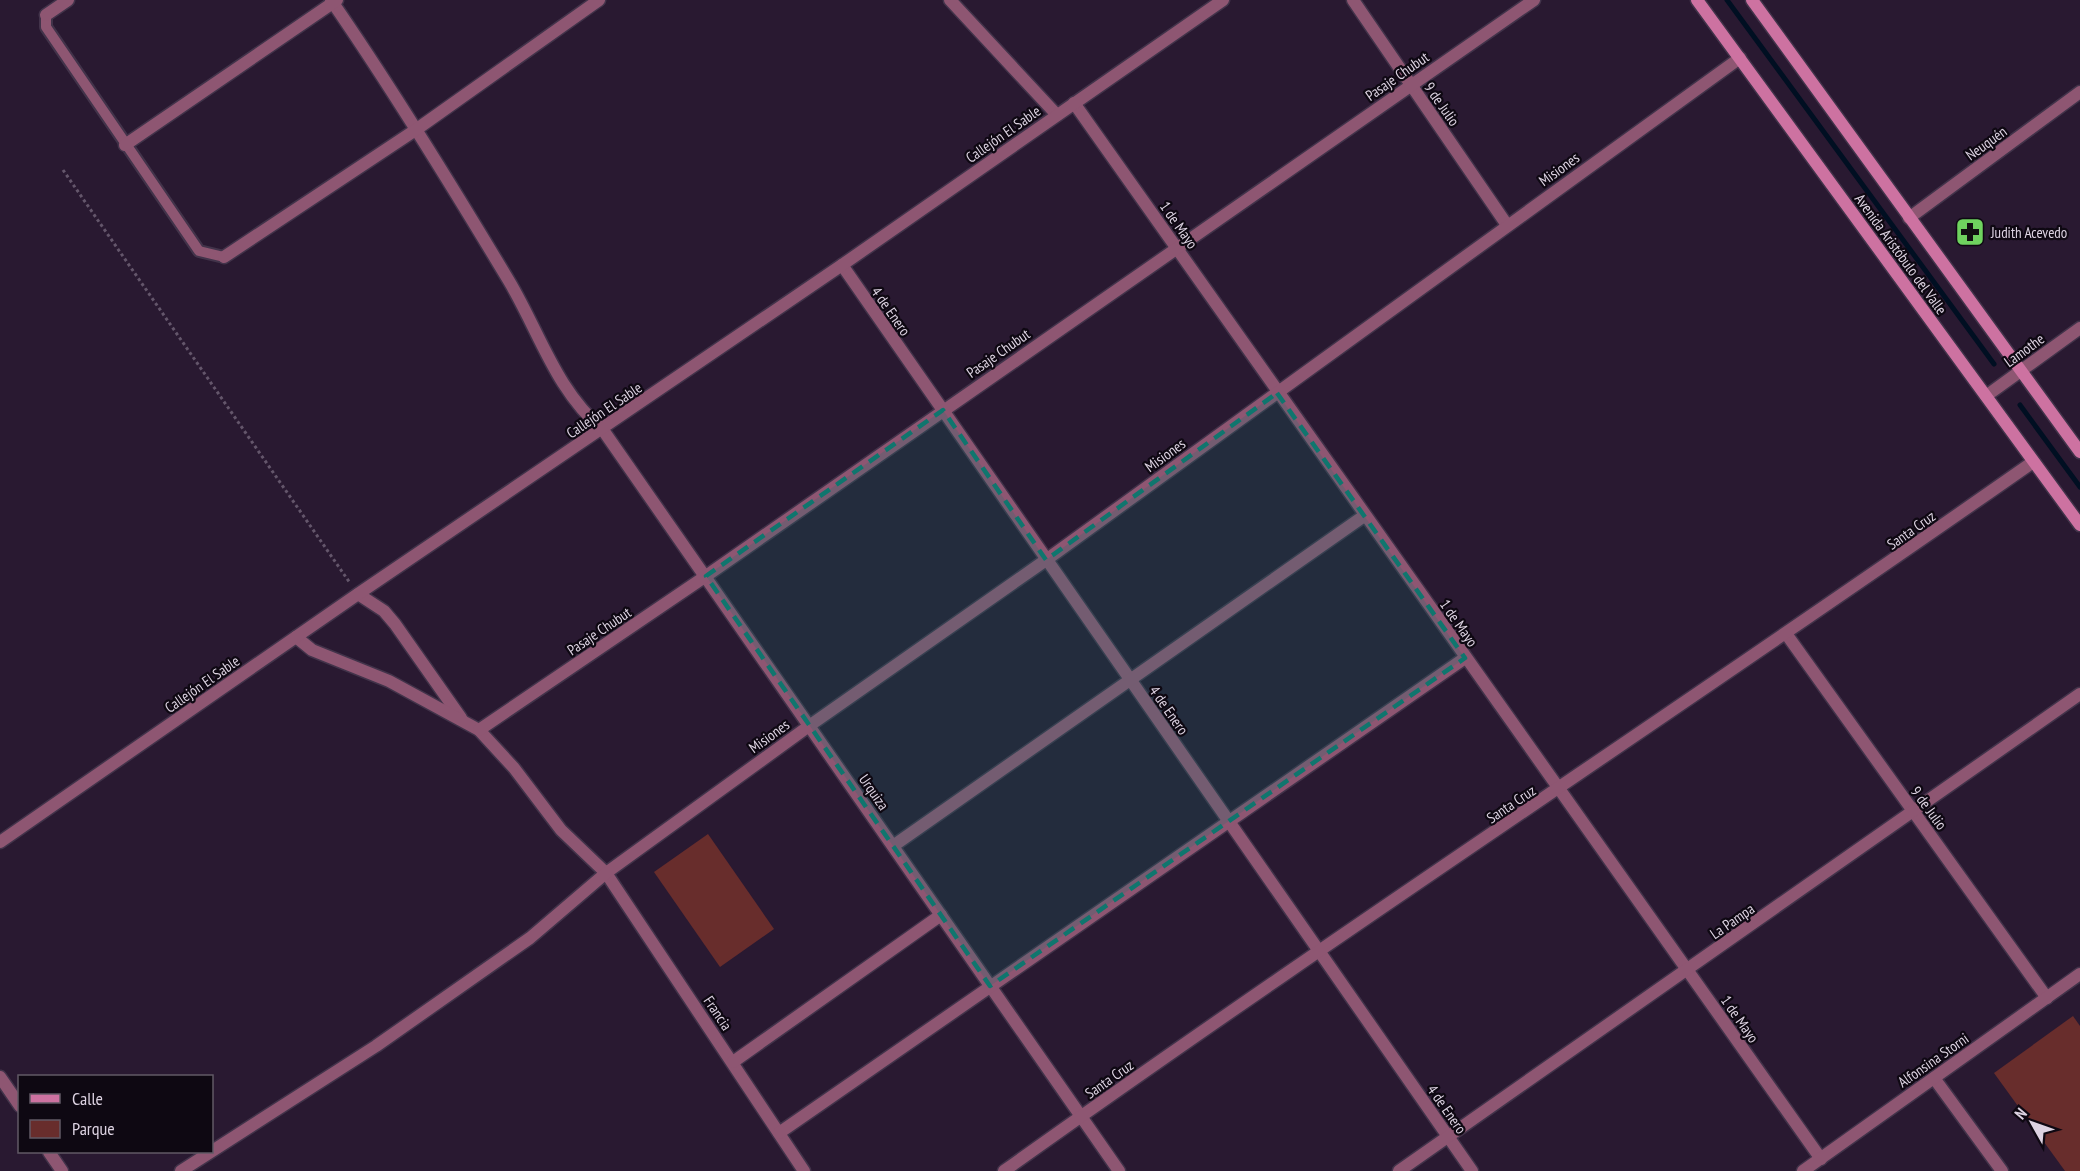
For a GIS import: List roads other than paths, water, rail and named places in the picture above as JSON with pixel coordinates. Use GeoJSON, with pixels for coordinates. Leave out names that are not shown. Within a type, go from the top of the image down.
{"type":"FeatureCollection","features":[{"type":"Feature","properties":{"kind":"main road","name":"Avenida Aristóbulo del Valle"},"geometry":{"type":"LineString","coordinates":[[1697,0],[2080,525]]}},
{"type":"Feature","properties":{"kind":"main road","name":"Avenida Aristóbulo del Valle"},"geometry":{"type":"LineString","coordinates":[[1752,0],[2080,452]]}},
{"type":"Feature","properties":{"kind":"street"},"geometry":{"type":"LineString","coordinates":[[46,15],[68,0]]}},
{"type":"Feature","properties":{"kind":"street"},"geometry":{"type":"LineString","coordinates":[[224,257],[417,129],[599,0]]}},
{"type":"Feature","properties":{"kind":"street"},"geometry":{"type":"LineString","coordinates":[[950,0],[1057,114]]}},
{"type":"Feature","properties":{"kind":"street","name":"Callejón El Sable"},"geometry":{"type":"LineString","coordinates":[[0,842],[358,594],[842,266],[1222,0]]}},
{"type":"Feature","properties":{"kind":"street","name":"9 de Julio"},"geometry":{"type":"LineString","coordinates":[[1353,0],[1507,225]]}},
{"type":"Feature","properties":{"kind":"street","name":"Pasaje Chubut"},"geometry":{"type":"LineString","coordinates":[[479,730],[706,576],[1534,0]]}},
{"type":"Feature","properties":{"kind":"street"},"geometry":{"type":"LineString","coordinates":[[125,145],[334,1]]}},
{"type":"Feature","properties":{"kind":"street","name":"Urquiza"},"geometry":{"type":"LineString","coordinates":[[334,1],[417,129],[511,284],[556,375],[581,411],[603,430],[1119,1171]]}},
{"type":"Feature","properties":{"kind":"street","name":"Misiones"},"geometry":{"type":"LineString","coordinates":[[213,1151],[376,1046],[530,938],[606,873],[809,726],[1047,560],[1740,58]]}},
{"type":"Feature","properties":{"kind":"street","name":"Neuquén"},"geometry":{"type":"LineString","coordinates":[[1909,218],[2080,92]]}},
{"type":"Feature","properties":{"kind":"street","name":"1 de Mayo"},"geometry":{"type":"LineString","coordinates":[[1074,103],[1821,1159]]}},
{"type":"Feature","properties":{"kind":"street","name":"4 de Enero"},"geometry":{"type":"LineString","coordinates":[[842,266],[1472,1171]]}},
{"type":"Feature","properties":{"kind":"street","name":"Lamothe"},"geometry":{"type":"LineString","coordinates":[[1986,396],[2080,328]]}},
{"type":"Feature","properties":{"kind":"street","name":"Santa Cruz"},"geometry":{"type":"LineString","coordinates":[[1004,1171],[1320,952],[1787,635],[2033,462]]}},
{"type":"Feature","properties":{"kind":"street"},"geometry":{"type":"LineString","coordinates":[[893,846],[1364,516]]}},
{"type":"Feature","properties":{"kind":"street"},"geometry":{"type":"LineString","coordinates":[[358,594],[384,611],[395,624],[464,722]]}},
{"type":"Feature","properties":{"kind":"street","name":"9 de Julio"},"geometry":{"type":"LineString","coordinates":[[1787,635],[2047,998]]}},
{"type":"Feature","properties":{"kind":"street","name":"Francia"},"geometry":{"type":"LineString","coordinates":[[296,637],[312,650],[389,681],[479,730],[514,768],[574,843],[606,873],[804,1171]]}},
{"type":"Feature","properties":{"kind":"street"},"geometry":{"type":"LineString","coordinates":[[779,1133],[1465,658]]}},
{"type":"Feature","properties":{"kind":"street","name":"La Pampa"},"geometry":{"type":"LineString","coordinates":[[1399,1171],[2080,694]]}},
{"type":"Feature","properties":{"kind":"street"},"geometry":{"type":"LineString","coordinates":[[733,1062],[941,915]]}},
{"type":"Feature","properties":{"kind":"street","name":"Alfonsina Storni"},"geometry":{"type":"LineString","coordinates":[[1803,1171],[2080,974]]}},
{"type":"Feature","properties":{"kind":"street"},"geometry":{"type":"LineString","coordinates":[[0,1077],[18,1103]]}},
{"type":"Feature","properties":{"kind":"street"},"geometry":{"type":"LineString","coordinates":[[1934,1078],[2002,1171]]}},
{"type":"Feature","properties":{"kind":"street"},"geometry":{"type":"LineString","coordinates":[[50,1153],[62,1171]]}},
{"type":"Feature","properties":{"kind":"street","name":"Misiones"},"geometry":{"type":"LineString","coordinates":[[182,1171],[210,1153]]}},
{"type":"Feature","properties":{"kind":"lane"},"geometry":{"type":"LineString","coordinates":[[46,15],[45,27],[199,251],[224,257]]}},
{"type":"Feature","properties":{"kind":"waterway"},"geometry":{"type":"LineString","coordinates":[[1727,0],[1994,364]]}},
{"type":"Feature","properties":{"kind":"waterway"},"geometry":{"type":"LineString","coordinates":[[2020,405],[2080,487]]}},
{"type":"Feature","properties":{"kind":"place","name":"Judith Acevedo"},"geometry":{"type":"Point","coordinates":[1970,232]}}]}
